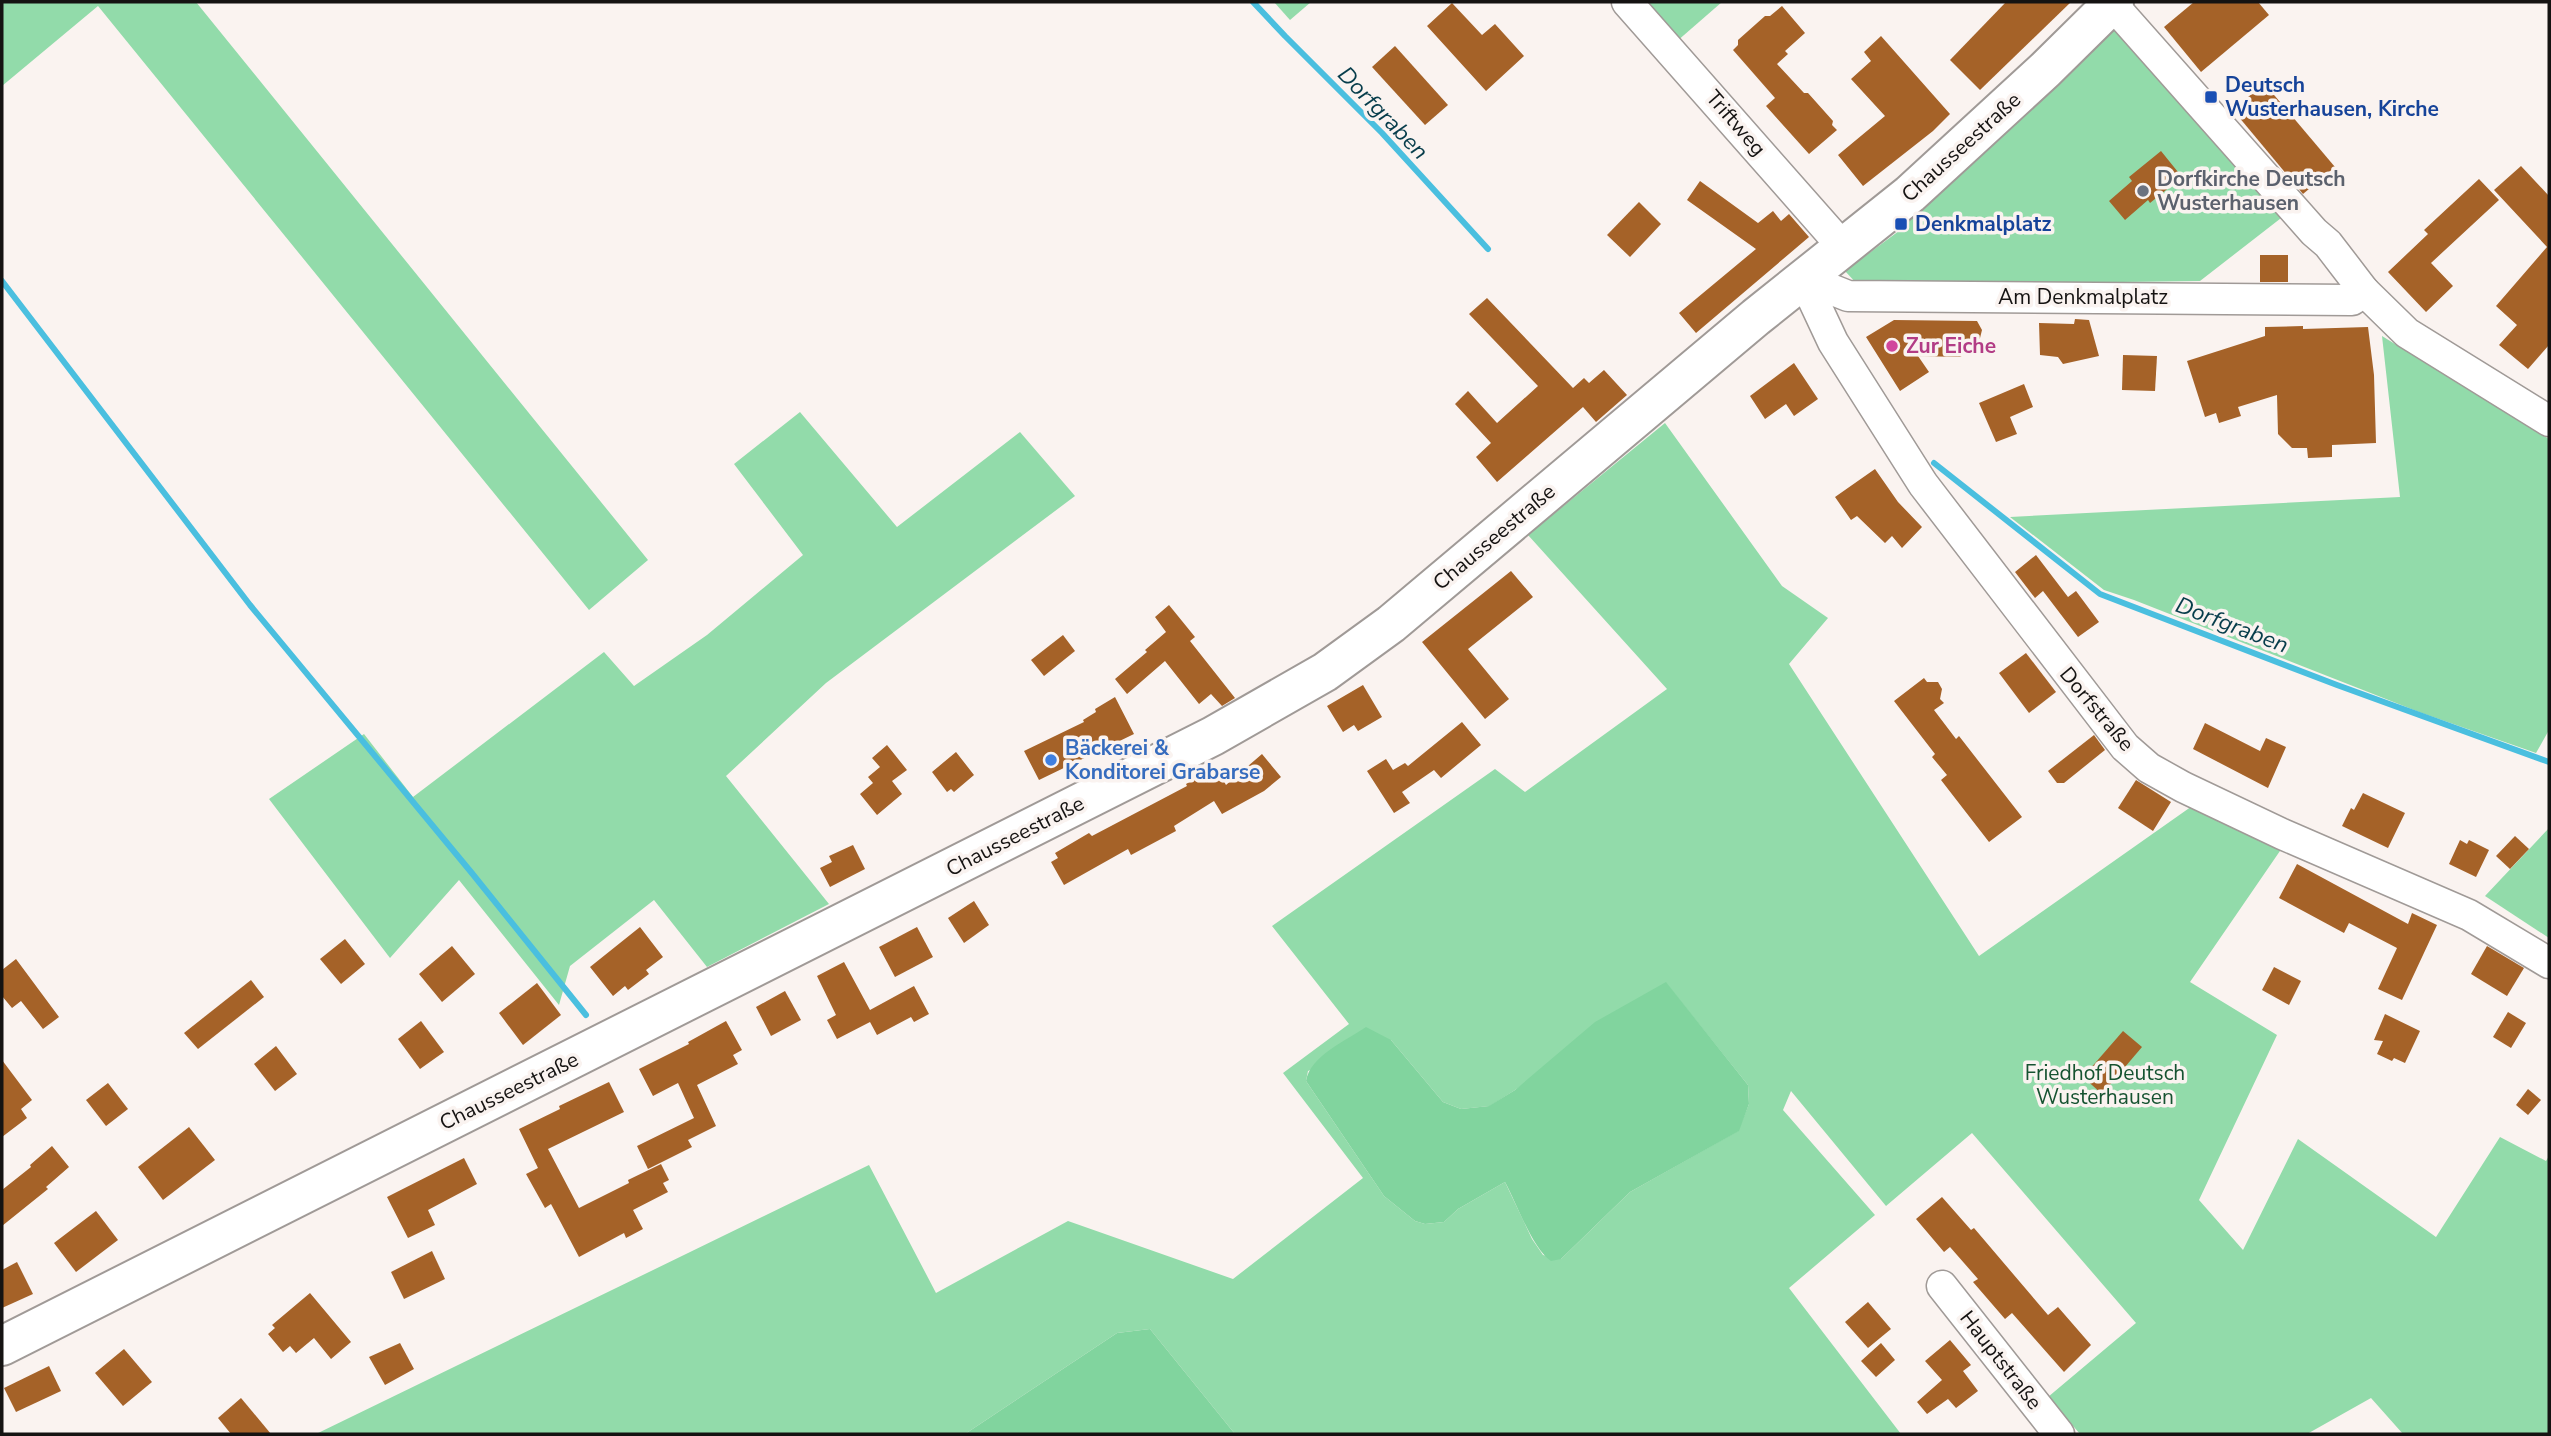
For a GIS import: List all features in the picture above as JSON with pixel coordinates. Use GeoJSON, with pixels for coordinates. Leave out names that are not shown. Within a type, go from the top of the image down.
{"type":"FeatureCollection","features":[{"type":"Feature","properties":{"kind":"main road","name":"Chausseestraße"},"geometry":{"type":"LineString","coordinates":[[2,1346],[1265,708],[1325,672],[1391,624],[1803,278],[1910,194],[2045,70],[2113,3]]}},
{"type":"Feature","properties":{"kind":"street","name":"Triftweg"},"geometry":{"type":"LineString","coordinates":[[1627,2],[1842,247]]}},
{"type":"Feature","properties":{"kind":"street"},"geometry":{"type":"LineString","coordinates":[[2113,3],[2314,232],[2328,244],[2364,291],[2407,333],[2549,421]]}},
{"type":"Feature","properties":{"kind":"street","name":"Am Denkmalplatz"},"geometry":{"type":"LineString","coordinates":[[1803,278],[1848,296],[2352,300],[2364,291]]}},
{"type":"Feature","properties":{"kind":"street","name":"Dorfstraße"},"geometry":{"type":"LineString","coordinates":[[1803,278],[1833,342],[1923,484],[2125,747],[2149,768],[2183,787],[2282,834],[2469,915],[2549,962]]}},
{"type":"Feature","properties":{"kind":"street","name":"Hauptstraße"},"geometry":{"type":"LineString","coordinates":[[1942,1286],[2059,1434]]}},
{"type":"Feature","properties":{"kind":"green space"},"geometry":{"type":"Polygon","coordinates":[[[2,2],[196,2],[648,560],[589,610],[98,6],[2,86],[2,2]]]}},
{"type":"Feature","properties":{"kind":"green space"},"geometry":{"type":"Polygon","coordinates":[[[1274,2],[1311,2],[1290,20],[1274,2]]]}},
{"type":"Feature","properties":{"kind":"green space"},"geometry":{"type":"Polygon","coordinates":[[[1638,2],[1722,2],[1676,42],[1638,2]]]}},
{"type":"Feature","properties":{"kind":"green space"},"geometry":{"type":"Polygon","coordinates":[[[2115,27],[2285,215],[2200,281],[2123,282],[2067,288],[1858,285],[1845,271],[1907,225],[1904,219],[2115,27]]]}},
{"type":"Feature","properties":{"kind":"green space"},"geometry":{"type":"Polygon","coordinates":[[[2382,336],[2549,439],[2549,730],[2536,753],[2419,712],[2104,590],[2010,517],[2400,497],[2382,336]]]}},
{"type":"Feature","properties":{"kind":"green space"},"geometry":{"type":"Polygon","coordinates":[[[800,412],[897,527],[1020,432],[1075,496],[826,683],[726,776],[829,904],[707,967],[654,900],[570,966],[559,1005],[459,880],[390,958],[269,799],[364,734],[413,797],[604,652],[634,686],[707,635],[803,555],[734,464],[800,412]]]}},
{"type":"Feature","properties":{"kind":"green space","name":"Friedhof Deutsch Wusterhausen"},"geometry":{"type":"Polygon","coordinates":[[[1665,423],[1782,586],[1828,618],[1789,664],[1979,956],[2195,804],[2282,848],[2190,982],[2277,1035],[2199,1200],[2243,1250],[2298,1139],[2436,1237],[2500,1137],[2546,1161],[2549,1156],[2549,1434],[2403,1434],[2371,1398],[2307,1434],[2080,1434],[2048,1397],[2136,1323],[1972,1133],[1886,1206],[1791,1091],[1783,1110],[1875,1215],[1789,1288],[1901,1434],[1235,1434],[1150,1329],[1117,1333],[965,1434],[316,1434],[869,1165],[936,1293],[1068,1221],[1233,1279],[1363,1178],[1283,1073],[1349,1024],[1272,926],[1495,769],[1525,792],[1667,689],[1528,535],[1665,423]],[[1666,983],[1490,1106],[1461,1109],[1443,1102],[1391,1040],[1308,1071],[1306,1081],[1384,1196],[1415,1221],[1425,1224],[1444,1222],[1458,1209],[1505,1182],[1532,1239],[1543,1255],[1561,1259],[1630,1192],[1738,1131],[1749,1104],[1748,1085],[1666,983]]]}},
{"type":"Feature","properties":{"kind":"green space"},"geometry":{"type":"Polygon","coordinates":[[[2549,828],[2549,938],[2485,896],[2549,828]]]}},
{"type":"Feature","properties":{"kind":"green space"},"geometry":{"type":"Polygon","coordinates":[[[1666,982],[1748,1085],[1749,1104],[1739,1131],[1630,1192],[1561,1259],[1551,1261],[1537,1246],[1505,1182],[1458,1209],[1444,1222],[1425,1224],[1415,1221],[1384,1196],[1306,1081],[1314,1064],[1322,1056],[1366,1027],[1391,1040],[1443,1102],[1461,1109],[1489,1106],[1515,1090],[1595,1022],[1666,982]]]}},
{"type":"Feature","properties":{"kind":"green space"},"geometry":{"type":"Polygon","coordinates":[[[1150,1329],[1235,1434],[965,1434],[1117,1333],[1150,1329]]]}},
{"type":"Feature","properties":{"kind":"building"},"geometry":{"type":"Polygon","coordinates":[[[2006,2],[2071,2],[1980,90],[1950,60],[2006,2]]]}},
{"type":"Feature","properties":{"kind":"building"},"geometry":{"type":"Polygon","coordinates":[[[2194,2],[2258,2],[2269,15],[2201,72],[2164,27],[2194,2]]]}},
{"type":"Feature","properties":{"kind":"building"},"geometry":{"type":"Polygon","coordinates":[[[1452,3],[1482,35],[1495,24],[1524,56],[1486,91],[1427,26],[1452,3]]]}},
{"type":"Feature","properties":{"kind":"building"},"geometry":{"type":"Polygon","coordinates":[[[1782,6],[1805,33],[1785,51],[1788,54],[1777,64],[1804,93],[1808,93],[1833,121],[1832,125],[1837,130],[1809,154],[1766,106],[1775,98],[1733,50],[1738,45],[1738,40],[1765,16],[1770,16],[1782,6]]]}},
{"type":"Feature","properties":{"kind":"building"},"geometry":{"type":"Polygon","coordinates":[[[1881,36],[1950,114],[1933,131],[1863,186],[1838,155],[1885,116],[1851,79],[1871,61],[1864,52],[1881,36]]]}},
{"type":"Feature","properties":{"kind":"building"},"geometry":{"type":"Polygon","coordinates":[[[1395,46],[1448,105],[1425,125],[1372,67],[1395,46]]]}},
{"type":"Feature","properties":{"kind":"building"},"geometry":{"type":"Polygon","coordinates":[[[2264,83],[2335,167],[2303,194],[2233,110],[2264,83]]]}},
{"type":"Feature","properties":{"kind":"building","name":"Dorfkirche Deutsch Wusterhausen"},"geometry":{"type":"Polygon","coordinates":[[[2161,151],[2182,177],[2150,203],[2148,200],[2125,220],[2109,201],[2132,181],[2129,177],[2161,151]]]}},
{"type":"Feature","properties":{"kind":"building"},"geometry":{"type":"Polygon","coordinates":[[[2521,166],[2549,196],[2549,345],[2528,369],[2499,345],[2517,325],[2496,306],[2547,247],[2494,190],[2521,166]]]}},
{"type":"Feature","properties":{"kind":"building"},"geometry":{"type":"Polygon","coordinates":[[[2479,179],[2499,200],[2431,263],[2453,286],[2426,312],[2388,272],[2428,234],[2424,230],[2479,179]]]}},
{"type":"Feature","properties":{"kind":"building"},"geometry":{"type":"Polygon","coordinates":[[[1700,181],[1758,223],[1773,211],[1781,221],[1789,214],[1809,237],[1696,333],[1679,313],[1756,249],[1687,200],[1700,181]]]}},
{"type":"Feature","properties":{"kind":"building"},"geometry":{"type":"Polygon","coordinates":[[[1639,202],[1661,224],[1630,257],[1607,235],[1639,202]]]}},
{"type":"Feature","properties":{"kind":"building"},"geometry":{"type":"Polygon","coordinates":[[[2260,255],[2288,255],[2288,282],[2260,282],[2260,255]]]}},
{"type":"Feature","properties":{"kind":"building"},"geometry":{"type":"Polygon","coordinates":[[[1487,298],[1573,388],[1584,378],[1589,383],[1604,370],[1627,395],[1596,422],[1583,407],[1497,482],[1476,457],[1491,443],[1455,404],[1468,391],[1497,423],[1538,386],[1469,314],[1487,298]]]}},
{"type":"Feature","properties":{"kind":"building"},"geometry":{"type":"Polygon","coordinates":[[[2075,319],[2089,320],[2099,356],[2063,364],[2058,357],[2040,355],[2039,323],[2074,324],[2075,319]]]}},
{"type":"Feature","properties":{"kind":"building"},"geometry":{"type":"Polygon","coordinates":[[[1894,320],[1977,321],[1982,330],[1978,346],[1960,357],[1918,356],[1929,372],[1900,391],[1866,337],[1894,320]]]}},
{"type":"Feature","properties":{"kind":"building"},"geometry":{"type":"Polygon","coordinates":[[[2303,326],[2303,329],[2368,327],[2374,375],[2376,443],[2332,445],[2332,457],[2308,458],[2307,448],[2292,448],[2278,434],[2277,395],[2238,407],[2241,416],[2219,423],[2216,413],[2205,417],[2187,361],[2265,336],[2265,327],[2303,326]]]}},
{"type":"Feature","properties":{"kind":"building"},"geometry":{"type":"Polygon","coordinates":[[[2123,355],[2157,356],[2155,391],[2122,390],[2123,355]]]}},
{"type":"Feature","properties":{"kind":"building"},"geometry":{"type":"Polygon","coordinates":[[[1794,363],[1818,399],[1794,416],[1786,404],[1765,419],[1750,396],[1794,363]]]}},
{"type":"Feature","properties":{"kind":"building"},"geometry":{"type":"Polygon","coordinates":[[[2024,384],[2033,407],[2010,417],[2017,434],[1996,442],[1979,403],[2024,384]]]}},
{"type":"Feature","properties":{"kind":"building"},"geometry":{"type":"Polygon","coordinates":[[[1875,469],[1898,502],[1922,527],[1902,548],[1892,536],[1885,543],[1857,516],[1851,520],[1835,497],[1875,469]]]}},
{"type":"Feature","properties":{"kind":"building"},"geometry":{"type":"Polygon","coordinates":[[[2036,555],[2068,597],[2076,591],[2099,622],[2078,637],[2043,591],[2035,598],[2015,572],[2036,555]]]}},
{"type":"Feature","properties":{"kind":"building"},"geometry":{"type":"Polygon","coordinates":[[[1511,571],[1533,597],[1468,649],[1509,699],[1485,719],[1422,642],[1511,571]]]}},
{"type":"Feature","properties":{"kind":"building"},"geometry":{"type":"Polygon","coordinates":[[[1169,605],[1195,637],[1190,641],[1235,698],[1222,706],[1211,694],[1199,704],[1165,661],[1127,694],[1115,679],[1166,632],[1155,617],[1169,605]]]}},
{"type":"Feature","properties":{"kind":"building"},"geometry":{"type":"Polygon","coordinates":[[[1063,635],[1075,651],[1044,676],[1031,660],[1063,635]]]}},
{"type":"Feature","properties":{"kind":"building"},"geometry":{"type":"Polygon","coordinates":[[[2026,653],[2056,692],[2029,713],[1999,673],[2026,653]]]}},
{"type":"Feature","properties":{"kind":"building"},"geometry":{"type":"Polygon","coordinates":[[[1924,678],[1927,682],[1938,682],[1942,689],[1940,699],[1944,703],[1934,710],[1956,739],[1959,736],[2022,817],[1989,842],[1941,780],[1947,775],[1932,757],[1935,754],[1894,701],[1924,678]]]}},
{"type":"Feature","properties":{"kind":"building"},"geometry":{"type":"Polygon","coordinates":[[[1363,685],[1382,717],[1358,731],[1354,725],[1343,732],[1327,706],[1363,685]]]}},
{"type":"Feature","properties":{"kind":"building"},"geometry":{"type":"Polygon","coordinates":[[[1115,697],[1134,734],[1039,780],[1024,751],[1084,722],[1083,720],[1096,712],[1095,709],[1115,697]]]}},
{"type":"Feature","properties":{"kind":"building"},"geometry":{"type":"Polygon","coordinates":[[[1462,722],[1481,745],[1441,778],[1434,770],[1402,792],[1410,803],[1394,813],[1367,771],[1386,759],[1393,770],[1405,763],[1408,766],[1462,722]]]}},
{"type":"Feature","properties":{"kind":"building"},"geometry":{"type":"Polygon","coordinates":[[[2205,723],[2260,751],[2266,738],[2286,747],[2268,788],[2193,749],[2205,723]]]}},
{"type":"Feature","properties":{"kind":"building"},"geometry":{"type":"Polygon","coordinates":[[[2094,735],[2105,750],[2064,783],[2057,783],[2048,771],[2094,735]]]}},
{"type":"Feature","properties":{"kind":"building"},"geometry":{"type":"Polygon","coordinates":[[[887,745],[907,770],[892,781],[902,794],[877,815],[860,794],[873,783],[868,777],[880,767],[872,758],[887,745]]]}},
{"type":"Feature","properties":{"kind":"building"},"geometry":{"type":"Polygon","coordinates":[[[956,752],[974,775],[954,792],[951,789],[947,792],[932,772],[956,752]]]}},
{"type":"Feature","properties":{"kind":"building"},"geometry":{"type":"Polygon","coordinates":[[[1262,754],[1281,777],[1264,791],[1222,814],[1214,801],[1174,826],[1176,831],[1131,855],[1128,849],[1064,885],[1051,862],[1058,858],[1055,853],[1089,833],[1092,836],[1187,786],[1186,784],[1216,767],[1226,785],[1262,754]]]}},
{"type":"Feature","properties":{"kind":"building"},"geometry":{"type":"Polygon","coordinates":[[[2136,780],[2171,802],[2153,831],[2118,808],[2136,780]]]}},
{"type":"Feature","properties":{"kind":"building"},"geometry":{"type":"Polygon","coordinates":[[[2363,793],[2405,813],[2388,848],[2342,826],[2363,793]]]}},
{"type":"Feature","properties":{"kind":"building"},"geometry":{"type":"Polygon","coordinates":[[[2515,836],[2529,849],[2510,869],[2496,856],[2515,836]]]}},
{"type":"Feature","properties":{"kind":"building"},"geometry":{"type":"Polygon","coordinates":[[[2460,840],[2467,844],[2469,840],[2489,850],[2476,877],[2449,864],[2460,840]]]}},
{"type":"Feature","properties":{"kind":"building"},"geometry":{"type":"Polygon","coordinates":[[[853,845],[865,869],[830,887],[820,868],[832,862],[829,856],[853,845]]]}},
{"type":"Feature","properties":{"kind":"building"},"geometry":{"type":"Polygon","coordinates":[[[2297,864],[2408,924],[2412,913],[2437,925],[2402,1000],[2378,989],[2397,948],[2349,923],[2344,933],[2279,898],[2297,864]]]}},
{"type":"Feature","properties":{"kind":"building"},"geometry":{"type":"Polygon","coordinates":[[[974,901],[989,925],[964,943],[948,918],[974,901]]]}},
{"type":"Feature","properties":{"kind":"building"},"geometry":{"type":"Polygon","coordinates":[[[640,927],[663,957],[646,970],[649,974],[628,990],[625,986],[613,996],[590,967],[640,927]]]}},
{"type":"Feature","properties":{"kind":"building"},"geometry":{"type":"Polygon","coordinates":[[[917,927],[933,957],[895,977],[879,947],[917,927]]]}},
{"type":"Feature","properties":{"kind":"building"},"geometry":{"type":"Polygon","coordinates":[[[345,939],[365,964],[341,984],[320,959],[345,939]]]}},
{"type":"Feature","properties":{"kind":"building"},"geometry":{"type":"Polygon","coordinates":[[[452,946],[475,974],[442,1002],[419,974],[452,946]]]}},
{"type":"Feature","properties":{"kind":"building"},"geometry":{"type":"Polygon","coordinates":[[[2487,946],[2524,968],[2507,996],[2471,974],[2487,946]]]}},
{"type":"Feature","properties":{"kind":"building"},"geometry":{"type":"Polygon","coordinates":[[[16,959],[59,1017],[43,1029],[21,1001],[12,1008],[2,996],[2,970],[16,959]]]}},
{"type":"Feature","properties":{"kind":"building"},"geometry":{"type":"Polygon","coordinates":[[[844,962],[870,1010],[914,986],[929,1014],[914,1022],[911,1017],[877,1035],[870,1022],[837,1039],[827,1020],[836,1015],[817,976],[844,962]]]}},
{"type":"Feature","properties":{"kind":"building"},"geometry":{"type":"Polygon","coordinates":[[[2274,967],[2301,981],[2289,1005],[2262,990],[2274,967]]]}},
{"type":"Feature","properties":{"kind":"building"},"geometry":{"type":"Polygon","coordinates":[[[251,980],[264,997],[198,1049],[184,1033],[251,980]]]}},
{"type":"Feature","properties":{"kind":"building"},"geometry":{"type":"Polygon","coordinates":[[[537,983],[561,1015],[523,1045],[499,1013],[537,983]]]}},
{"type":"Feature","properties":{"kind":"building"},"geometry":{"type":"Polygon","coordinates":[[[785,991],[801,1020],[771,1036],[756,1007],[785,991]]]}},
{"type":"Feature","properties":{"kind":"building"},"geometry":{"type":"Polygon","coordinates":[[[2508,1012],[2526,1023],[2511,1048],[2493,1037],[2508,1012]]]}},
{"type":"Feature","properties":{"kind":"building"},"geometry":{"type":"Polygon","coordinates":[[[2385,1014],[2420,1031],[2405,1063],[2377,1054],[2383,1041],[2374,1040],[2385,1014]]]}},
{"type":"Feature","properties":{"kind":"building"},"geometry":{"type":"Polygon","coordinates":[[[421,1021],[444,1052],[420,1069],[398,1039],[421,1021]]]}},
{"type":"Feature","properties":{"kind":"building"},"geometry":{"type":"Polygon","coordinates":[[[726,1021],[742,1050],[733,1055],[738,1064],[697,1085],[716,1126],[688,1140],[692,1147],[648,1169],[637,1146],[694,1118],[678,1083],[653,1096],[639,1069],[689,1044],[688,1042],[726,1021]]]}},
{"type":"Feature","properties":{"kind":"building"},"geometry":{"type":"Polygon","coordinates":[[[2123,1031],[2142,1047],[2102,1094],[2083,1077],[2123,1031]]]}},
{"type":"Feature","properties":{"kind":"building"},"geometry":{"type":"Polygon","coordinates":[[[276,1046],[297,1074],[275,1091],[254,1064],[276,1046]]]}},
{"type":"Feature","properties":{"kind":"building"},"geometry":{"type":"Polygon","coordinates":[[[2,1060],[32,1100],[21,1109],[27,1118],[2,1137],[2,1060]]]}},
{"type":"Feature","properties":{"kind":"building"},"geometry":{"type":"Polygon","coordinates":[[[609,1082],[624,1112],[548,1149],[579,1208],[661,1164],[669,1180],[663,1183],[668,1192],[633,1210],[643,1229],[626,1238],[624,1233],[579,1257],[551,1204],[545,1208],[526,1174],[538,1168],[519,1129],[609,1082]]]}},
{"type":"Feature","properties":{"kind":"building"},"geometry":{"type":"Polygon","coordinates":[[[108,1083],[128,1109],[106,1126],[86,1100],[108,1083]]]}},
{"type":"Feature","properties":{"kind":"building"},"geometry":{"type":"Polygon","coordinates":[[[2528,1089],[2541,1100],[2528,1115],[2516,1105],[2528,1089]]]}},
{"type":"Feature","properties":{"kind":"building"},"geometry":{"type":"Polygon","coordinates":[[[189,1127],[215,1160],[163,1200],[138,1167],[189,1127]]]}},
{"type":"Feature","properties":{"kind":"building"},"geometry":{"type":"Polygon","coordinates":[[[52,1146],[69,1167],[46,1187],[48,1189],[2,1226],[2,1190],[52,1146]]]}},
{"type":"Feature","properties":{"kind":"building"},"geometry":{"type":"Polygon","coordinates":[[[464,1158],[477,1184],[428,1210],[435,1225],[408,1238],[387,1197],[464,1158]]]}},
{"type":"Feature","properties":{"kind":"building"},"geometry":{"type":"Polygon","coordinates":[[[1942,1197],[1971,1230],[1974,1228],[2048,1315],[2058,1307],[2091,1345],[2064,1372],[2012,1313],[2005,1319],[1973,1282],[1978,1279],[1950,1247],[1944,1252],[1916,1219],[1942,1197]]]}},
{"type":"Feature","properties":{"kind":"building"},"geometry":{"type":"Polygon","coordinates":[[[96,1211],[118,1240],[76,1272],[54,1243],[96,1211]]]}},
{"type":"Feature","properties":{"kind":"building"},"geometry":{"type":"Polygon","coordinates":[[[432,1251],[445,1279],[404,1299],[391,1272],[432,1251]]]}},
{"type":"Feature","properties":{"kind":"building"},"geometry":{"type":"Polygon","coordinates":[[[17,1262],[33,1294],[2,1308],[2,1270],[17,1262]]]}},
{"type":"Feature","properties":{"kind":"building"},"geometry":{"type":"Polygon","coordinates":[[[310,1293],[351,1342],[331,1359],[314,1338],[296,1353],[290,1346],[283,1352],[268,1334],[275,1328],[272,1325],[310,1293]]]}},
{"type":"Feature","properties":{"kind":"building"},"geometry":{"type":"Polygon","coordinates":[[[1868,1302],[1891,1329],[1868,1348],[1845,1322],[1868,1302]]]}},
{"type":"Feature","properties":{"kind":"building"},"geometry":{"type":"Polygon","coordinates":[[[1950,1340],[1971,1365],[1963,1371],[1978,1391],[1956,1408],[1948,1399],[1927,1414],[1917,1402],[1942,1380],[1925,1361],[1950,1340]]]}},
{"type":"Feature","properties":{"kind":"building"},"geometry":{"type":"Polygon","coordinates":[[[400,1343],[414,1369],[385,1385],[369,1357],[400,1343]]]}},
{"type":"Feature","properties":{"kind":"building"},"geometry":{"type":"Polygon","coordinates":[[[1881,1343],[1895,1360],[1876,1377],[1861,1361],[1881,1343]]]}},
{"type":"Feature","properties":{"kind":"building"},"geometry":{"type":"Polygon","coordinates":[[[124,1349],[152,1382],[123,1406],[95,1373],[124,1349]]]}},
{"type":"Feature","properties":{"kind":"building"},"geometry":{"type":"Polygon","coordinates":[[[49,1366],[61,1391],[16,1412],[4,1388],[49,1366]]]}},
{"type":"Feature","properties":{"kind":"building"},"geometry":{"type":"Polygon","coordinates":[[[241,1398],[271,1434],[231,1434],[218,1418],[241,1398]]]}},
{"type":"Feature","properties":{"kind":"waterway","name":"Dorfgraben"},"geometry":{"type":"LineString","coordinates":[[1253,2],[1382,133],[1488,249]]}},
{"type":"Feature","properties":{"kind":"waterway"},"geometry":{"type":"LineString","coordinates":[[2,281],[250,605],[586,1015]]}},
{"type":"Feature","properties":{"kind":"waterway","name":"Dorfgraben"},"geometry":{"type":"LineString","coordinates":[[1934,463],[2100,594],[2337,685],[2549,762]]}},
{"type":"Feature","properties":{"kind":"place","name":"Deutsch Wusterhausen, Kirche"},"geometry":{"type":"Point","coordinates":[2211,97]}},
{"type":"Feature","properties":{"kind":"place","name":"Dorfkirche Deutsch Wusterhausen"},"geometry":{"type":"Point","coordinates":[2143,191]}},
{"type":"Feature","properties":{"kind":"place","name":"Denkmalplatz"},"geometry":{"type":"Point","coordinates":[1901,224]}},
{"type":"Feature","properties":{"kind":"place","name":"Zur Eiche"},"geometry":{"type":"Point","coordinates":[1892,346]}},
{"type":"Feature","properties":{"kind":"place","name":"Bäckerei & Konditorei Grabarse"},"geometry":{"type":"Point","coordinates":[1051,760]}}]}
